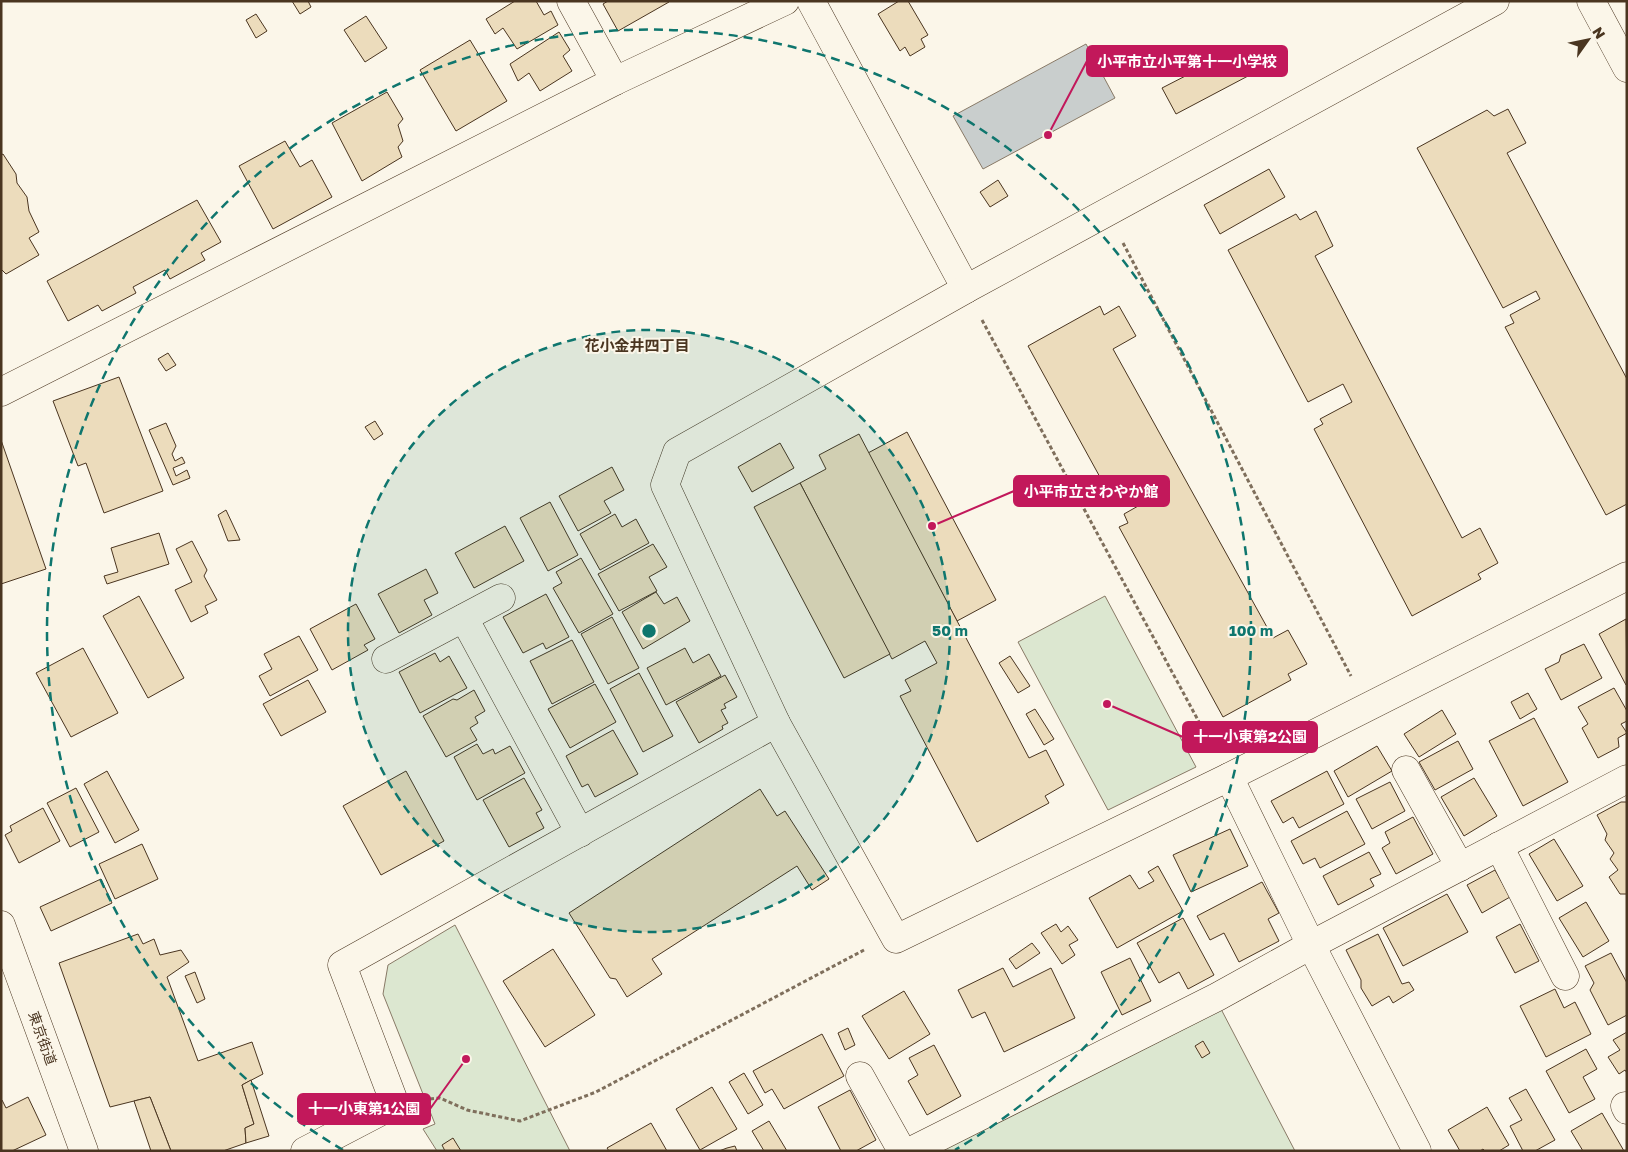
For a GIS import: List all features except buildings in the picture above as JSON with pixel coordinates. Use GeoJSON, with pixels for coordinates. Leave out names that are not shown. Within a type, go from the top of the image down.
{"type":"FeatureCollection","features":[{"type":"Feature","properties":{"kind":"street"},"geometry":{"type":"LineString","coordinates":[[571,1],[615,81]]}},
{"type":"Feature","properties":{"kind":"street"},"geometry":{"type":"LineString","coordinates":[[1,392],[615,81],[785,1]]}},
{"type":"Feature","properties":{"kind":"street"},"geometry":{"type":"LineString","coordinates":[[811,1],[966,289]]}},
{"type":"Feature","properties":{"kind":"street"},"geometry":{"type":"LineString","coordinates":[[1495,1],[966,289],[677,452],[665,485],[776,723],[896,939],[1229,777],[1627,576]]}},
{"type":"Feature","properties":{"kind":"street"},"geometry":{"type":"LineString","coordinates":[[1591,1],[1627,68]]}},
{"type":"Feature","properties":{"kind":"street"},"geometry":{"type":"LineString","coordinates":[[386,659],[501,598]]}},
{"type":"Feature","properties":{"kind":"street"},"geometry":{"type":"LineString","coordinates":[[464,618],[580,833]]}},
{"type":"Feature","properties":{"kind":"street"},"geometry":{"type":"LineString","coordinates":[[305,1151],[395,1104],[342,965],[776,723]]}},
{"type":"Feature","properties":{"kind":"street"},"geometry":{"type":"LineString","coordinates":[[1406,770],[1460,867]]}},
{"type":"Feature","properties":{"kind":"street"},"geometry":{"type":"LineString","coordinates":[[1229,777],[1311,945],[1417,1151]]}},
{"type":"Feature","properties":{"kind":"street"},"geometry":{"type":"LineString","coordinates":[[911,1151],[1217,997],[1311,945],[1627,779]]}},
{"type":"Feature","properties":{"kind":"street"},"geometry":{"type":"LineString","coordinates":[[1499,846],[1565,976]]}},
{"type":"Feature","properties":{"kind":"street","name":"東京街道"},"geometry":{"type":"LineString","coordinates":[[3,937],[84,1151]]}},
{"type":"Feature","properties":{"kind":"street"},"geometry":{"type":"LineString","coordinates":[[860,1076],[902,1151]]}},
{"type":"Feature","properties":{"kind":"path"},"geometry":{"type":"LineString","coordinates":[[1107,213],[1367,708]]}},
{"type":"Feature","properties":{"kind":"path"},"geometry":{"type":"LineString","coordinates":[[966,289],[1229,777]]}},
{"type":"Feature","properties":{"kind":"path"},"geometry":{"type":"LineString","coordinates":[[395,1104],[440,1098],[467,1110],[520,1121],[596,1092],[893,935]]}},
{"type":"Feature","properties":{"kind":"green space"},"geometry":{"type":"Polygon","coordinates":[[[1105,596],[1196,767],[1108,810],[1018,642],[1105,596]]]}},
{"type":"Feature","properties":{"kind":"green space"},"geometry":{"type":"Polygon","coordinates":[[[455,925],[570,1151],[437,1151],[423,1129],[435,1124],[383,994],[388,965],[455,925]]]}},
{"type":"Feature","properties":{"kind":"green space"},"geometry":{"type":"Polygon","coordinates":[[[1221,1009],[1295,1151],[937,1151],[1221,1009]]]}},
{"type":"Feature","properties":{"kind":"shaded area"},"geometry":{"type":"Polygon","coordinates":[[[1086,44],[1115,98],[983,169],[953,116],[1086,44]]]}},
{"type":"Feature","properties":{"kind":"place","name":"小平市立小平第十一小学校"},"geometry":{"type":"Point","coordinates":[1048,135]}},
{"type":"Feature","properties":{"kind":"place","name":"小平市立さわやか館"},"geometry":{"type":"Point","coordinates":[932,526]}},
{"type":"Feature","properties":{"kind":"place","name":"十一小東第2公園"},"geometry":{"type":"Point","coordinates":[1107,704]}},
{"type":"Feature","properties":{"kind":"place","name":"十一小東第1公園"},"geometry":{"type":"Point","coordinates":[466,1059]}},
{"type":"Feature","properties":{"kind":"district","name":"花小金井四丁目"},"geometry":{"type":"Point","coordinates":[637,345]}}]}
